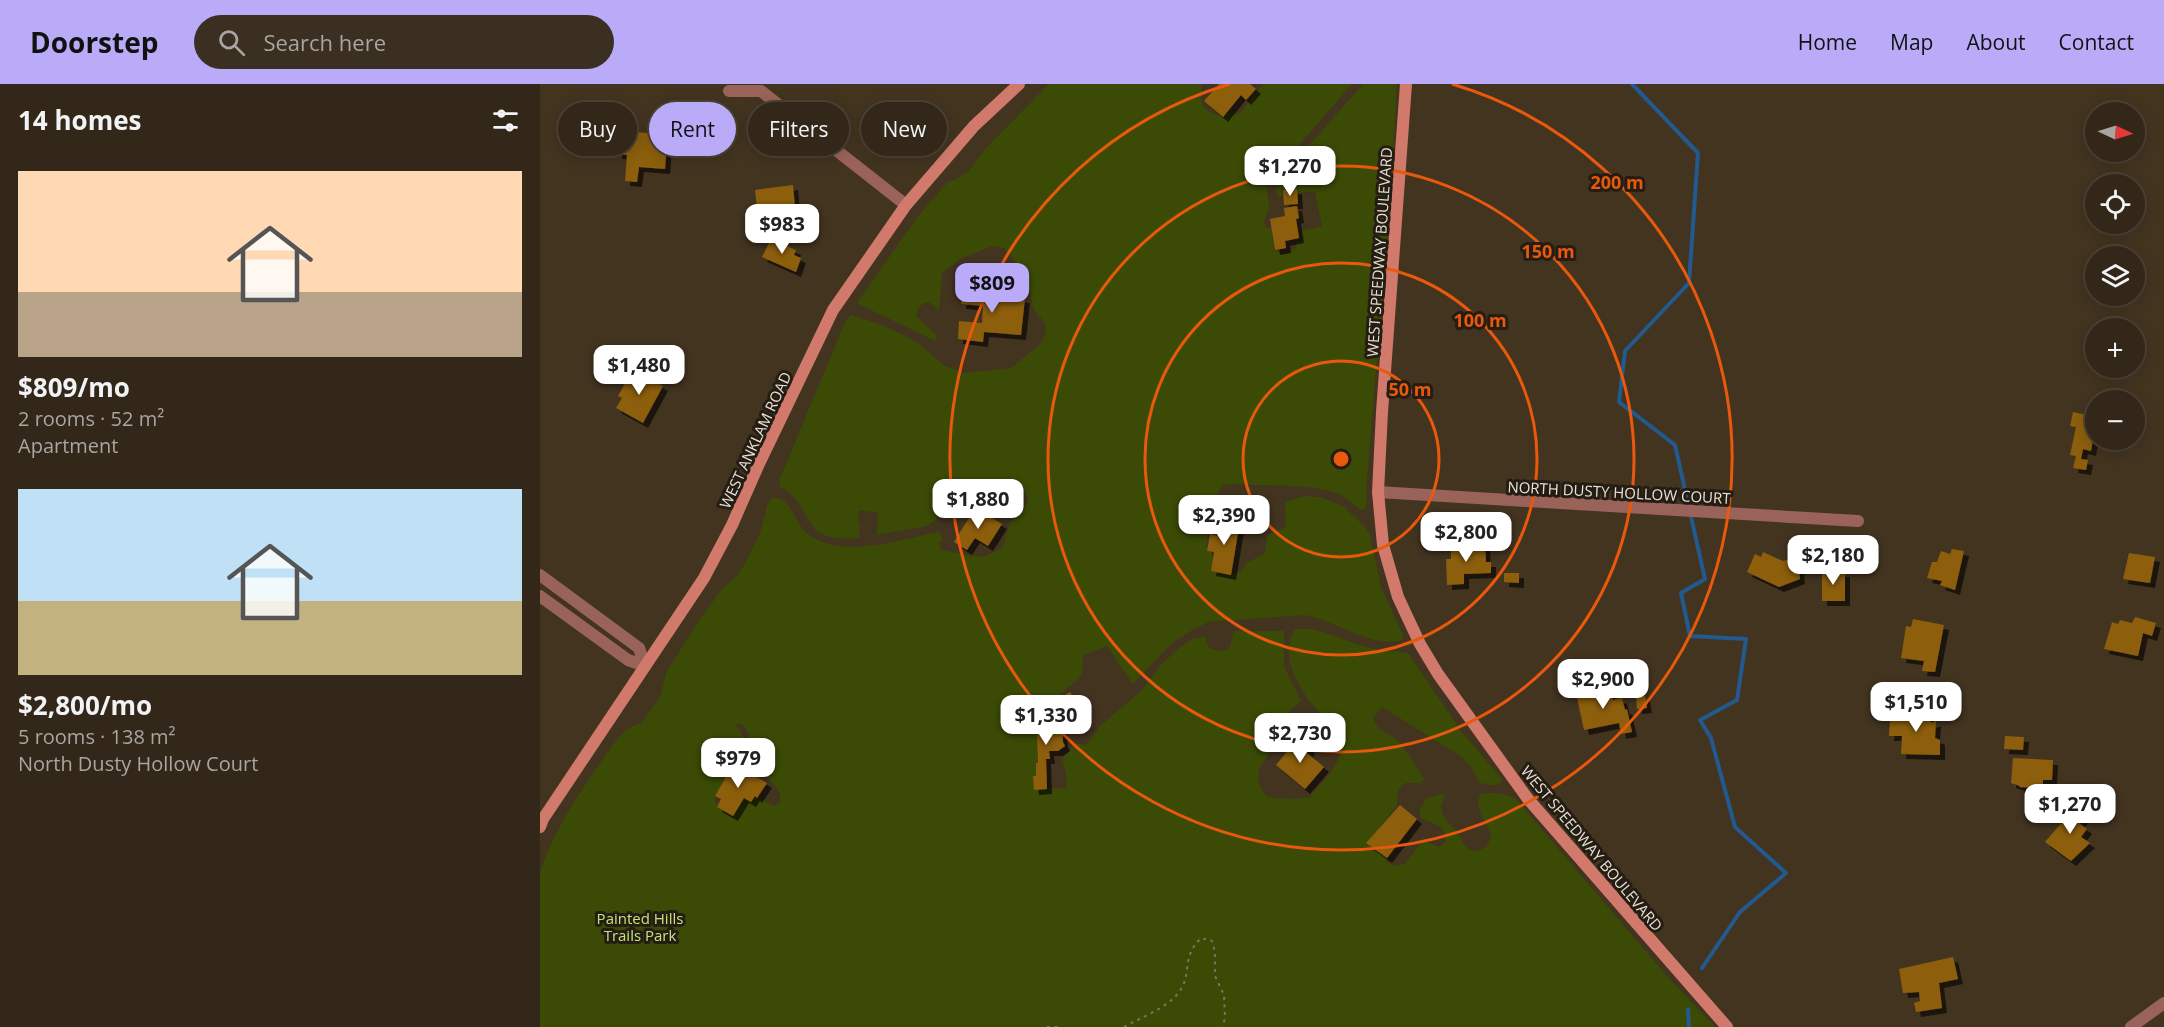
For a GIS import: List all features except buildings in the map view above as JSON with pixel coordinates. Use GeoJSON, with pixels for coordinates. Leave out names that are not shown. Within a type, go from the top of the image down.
{"type":"FeatureCollection","features":[{"type":"Feature","properties":{"kind":"main road","name":"WEST ANKLAM ROAD"},"geometry":{"type":"LineString","coordinates":[[540,827],[543,819],[704,578],[732,525],[833,310],[906,205],[974,126],[1019,84]]}},
{"type":"Feature","properties":{"kind":"main road","name":"WEST SPEEDWAY BOULEVARD"},"geometry":{"type":"LineString","coordinates":[[1406,84],[1378,492],[1380,529],[1393,581],[1420,644],[1438,674],[1528,799],[1727,1027]]}},
{"type":"Feature","properties":{"kind":"street"},"geometry":{"type":"LineString","coordinates":[[729,90],[761,91],[906,205]]}},
{"type":"Feature","properties":{"kind":"street","name":"NORTH DUSTY HOLLOW COURT"},"geometry":{"type":"LineString","coordinates":[[1378,492],[1858,521]]}},
{"type":"Feature","properties":{"kind":"street"},"geometry":{"type":"LineString","coordinates":[[540,575],[639,648],[645,666]]}},
{"type":"Feature","properties":{"kind":"street"},"geometry":{"type":"LineString","coordinates":[[540,596],[628,660],[645,666]]}},
{"type":"Feature","properties":{"kind":"street"},"geometry":{"type":"LineString","coordinates":[[2132,1027],[2164,1003]]}},
{"type":"Feature","properties":{"kind":"path"},"geometry":{"type":"LineString","coordinates":[[1124,1027],[1167,1003],[1181,989],[1189,955],[1201,938],[1212,941],[1215,952],[1215,976],[1224,996],[1223,1027]]}},
{"type":"Feature","properties":{"kind":"path"},"geometry":{"type":"LineString","coordinates":[[1047,1027],[1059,1027]]}},
{"type":"Feature","properties":{"kind":"green space","name":"Painted Hills Trails Park"},"geometry":{"type":"Polygon","coordinates":[[[1049,84],[1202,84],[1201,97],[1204,106],[1210,112],[1223,117],[1228,111],[1236,115],[1240,113],[1263,84],[1352,84],[1270,178],[1267,190],[1269,207],[1264,223],[1267,228],[1271,228],[1274,250],[1284,255],[1295,249],[1297,242],[1303,242],[1302,231],[1322,226],[1315,191],[1297,193],[1296,189],[1282,191],[1282,197],[1278,196],[1275,190],[1279,180],[1363,84],[1397,84],[1366,509],[1361,510],[1341,495],[1323,489],[1222,485],[1208,534],[1207,551],[1214,552],[1211,571],[1231,575],[1242,571],[1247,563],[1265,553],[1269,535],[1286,527],[1285,502],[1304,496],[1320,497],[1343,506],[1370,535],[1381,587],[1403,635],[1403,640],[1392,642],[1367,638],[1304,615],[1208,622],[1172,643],[1133,684],[1107,646],[1083,655],[1080,678],[1061,694],[1047,712],[1036,712],[1038,763],[1036,763],[1036,776],[1033,776],[1034,789],[1067,788],[1062,759],[1076,744],[1086,745],[1100,726],[1142,690],[1160,666],[1192,639],[1206,636],[1206,643],[1211,649],[1225,651],[1230,647],[1234,631],[1284,631],[1284,667],[1301,701],[1291,709],[1285,732],[1263,763],[1258,779],[1268,797],[1309,798],[1332,770],[1341,754],[1342,746],[1341,738],[1301,689],[1294,675],[1289,645],[1294,630],[1311,629],[1358,645],[1408,653],[1461,731],[1502,782],[1495,785],[1480,783],[1472,768],[1462,757],[1382,707],[1373,718],[1375,723],[1399,743],[1424,779],[1421,783],[1405,783],[1397,792],[1397,805],[1367,843],[1387,858],[1386,862],[1393,866],[1405,864],[1423,840],[1439,847],[1446,841],[1444,831],[1438,825],[1421,818],[1419,810],[1427,798],[1441,794],[1445,796],[1441,807],[1446,821],[1457,831],[1465,846],[1472,851],[1480,850],[1487,845],[1491,836],[1480,811],[1480,795],[1489,793],[1515,798],[1666,975],[1715,1027],[540,1027],[540,872],[551,843],[574,802],[613,744],[627,730],[642,723],[660,697],[666,673],[698,622],[722,589],[736,577],[746,562],[760,533],[768,503],[772,498],[780,498],[785,502],[804,530],[822,542],[854,547],[890,543],[939,532],[943,540],[939,543],[941,550],[982,557],[1003,547],[1010,522],[1021,514],[1028,501],[1023,487],[1016,489],[1007,487],[983,497],[965,495],[957,499],[936,520],[926,526],[877,535],[878,513],[859,510],[859,538],[839,538],[816,530],[792,495],[780,487],[779,481],[846,320],[851,315],[904,335],[919,344],[945,366],[965,373],[1011,368],[1039,345],[1045,336],[1044,322],[1034,310],[1028,285],[1004,248],[992,246],[960,259],[942,273],[939,311],[929,302],[924,303],[920,306],[916,316],[935,334],[937,337],[935,341],[857,303],[918,216],[949,181],[969,171],[986,148],[1049,84]],[[735,724],[744,739],[744,755],[739,766],[734,764],[715,796],[717,806],[733,816],[744,798],[751,802],[755,796],[774,806],[780,803],[781,799],[778,789],[764,772],[743,725],[735,724]]]}},
{"type":"Feature","properties":{"kind":"waterway"},"geometry":{"type":"LineString","coordinates":[[1632,84],[1698,153],[1689,283],[1625,351],[1619,402],[1675,445],[1705,579],[1681,593],[1690,636],[1746,639],[1737,700],[1700,720],[1711,738],[1735,827],[1786,873],[1740,912],[1702,968]]}},
{"type":"Feature","properties":{"kind":"waterway"},"geometry":{"type":"LineString","coordinates":[[1688,1009],[1689,1027]]}}]}
